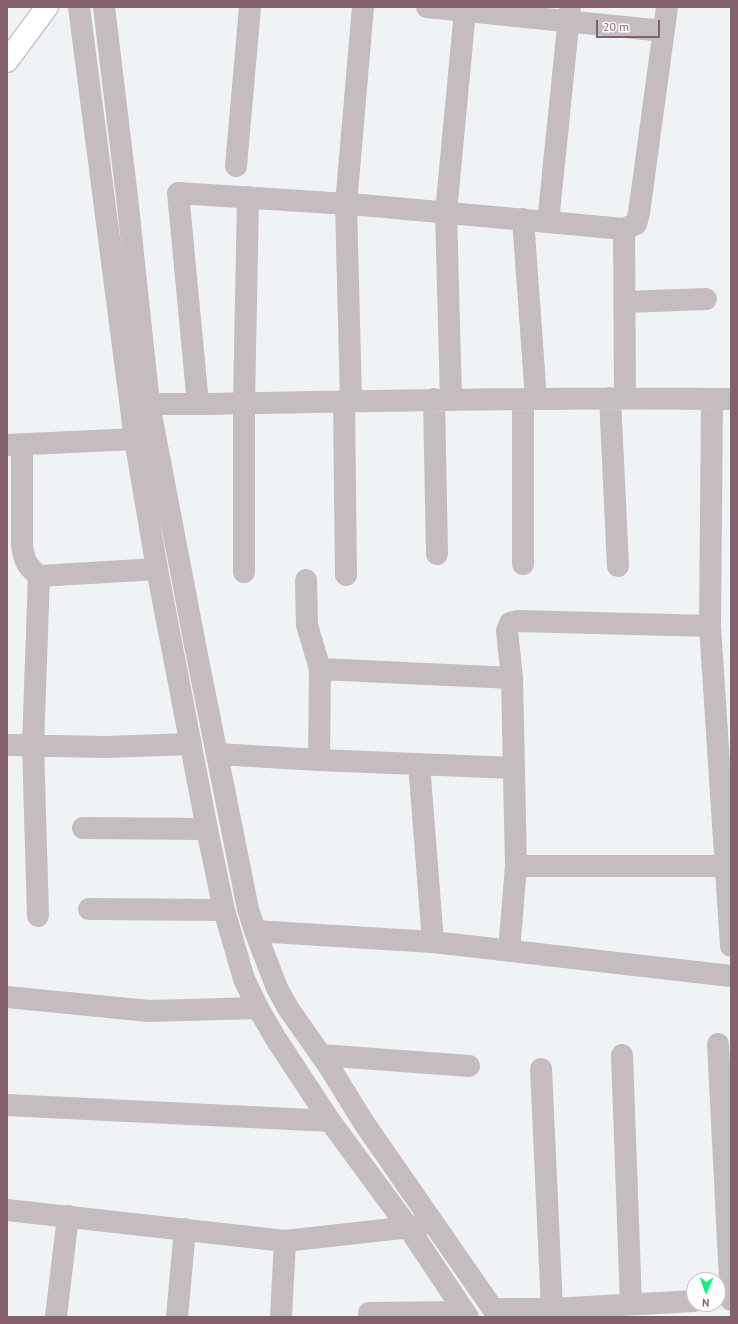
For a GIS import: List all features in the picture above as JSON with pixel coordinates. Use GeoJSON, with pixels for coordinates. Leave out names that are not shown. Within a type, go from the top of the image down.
{"type":"FeatureCollection","features":[{"type":"Feature","properties":{"kind":"main road"},"geometry":{"type":"LineString","coordinates":[[7,61],[47,7]]}},
{"type":"Feature","properties":{"kind":"street"},"geometry":{"type":"LineString","coordinates":[[79,7],[135,439],[157,569],[224,910],[244,979],[258,1008],[276,1039],[330,1121],[408,1227],[466,1314]]}},
{"type":"Feature","properties":{"kind":"street"},"geometry":{"type":"LineString","coordinates":[[104,7],[127,197],[149,404],[191,627],[248,909],[277,988],[288,1008],[321,1055],[364,1123],[495,1313],[686,1301]]}},
{"type":"Feature","properties":{"kind":"street"},"geometry":{"type":"LineString","coordinates":[[236,166],[250,7]]}},
{"type":"Feature","properties":{"kind":"street"},"geometry":{"type":"LineString","coordinates":[[346,575],[346,204],[363,7]]}},
{"type":"Feature","properties":{"kind":"street"},"geometry":{"type":"LineString","coordinates":[[428,7],[569,14],[664,31]]}},
{"type":"Feature","properties":{"kind":"street"},"geometry":{"type":"LineString","coordinates":[[198,404],[178,193],[346,204],[624,228],[636,224],[639,213],[667,7]]}},
{"type":"Feature","properties":{"kind":"street"},"geometry":{"type":"LineString","coordinates":[[437,554],[446,212],[475,10]]}},
{"type":"Feature","properties":{"kind":"street"},"geometry":{"type":"LineString","coordinates":[[548,222],[569,14]]}},
{"type":"Feature","properties":{"kind":"street"},"geometry":{"type":"LineString","coordinates":[[244,572],[244,403],[248,197]]}},
{"type":"Feature","properties":{"kind":"street"},"geometry":{"type":"LineString","coordinates":[[522,564],[530,399],[523,219]]}},
{"type":"Feature","properties":{"kind":"street"},"geometry":{"type":"LineString","coordinates":[[618,566],[618,398],[625,302],[624,228]]}},
{"type":"Feature","properties":{"kind":"street"},"geometry":{"type":"LineString","coordinates":[[625,302],[706,299]]}},
{"type":"Feature","properties":{"kind":"street"},"geometry":{"type":"LineString","coordinates":[[149,404],[442,399],[722,399],[710,626],[723,696],[726,777],[726,866],[731,946]]}},
{"type":"Feature","properties":{"kind":"street"},"geometry":{"type":"LineString","coordinates":[[135,439],[15,445],[24,558],[28,567],[39,576],[157,569]]}},
{"type":"Feature","properties":{"kind":"street"},"geometry":{"type":"LineString","coordinates":[[38,916],[33,745],[39,576]]}},
{"type":"Feature","properties":{"kind":"street"},"geometry":{"type":"LineString","coordinates":[[306,580],[307,625],[320,669],[319,760]]}},
{"type":"Feature","properties":{"kind":"street"},"geometry":{"type":"LineString","coordinates":[[509,951],[516,866],[512,678],[507,631],[510,623],[518,621],[710,626]]}},
{"type":"Feature","properties":{"kind":"street"},"geometry":{"type":"LineString","coordinates":[[320,669],[512,678]]}},
{"type":"Feature","properties":{"kind":"street"},"geometry":{"type":"LineString","coordinates":[[7,745],[106,747],[191,744]]}},
{"type":"Feature","properties":{"kind":"street"},"geometry":{"type":"LineString","coordinates":[[217,754],[513,768]]}},
{"type":"Feature","properties":{"kind":"street"},"geometry":{"type":"LineString","coordinates":[[419,764],[433,942]]}},
{"type":"Feature","properties":{"kind":"street"},"geometry":{"type":"LineString","coordinates":[[83,828],[207,829]]}},
{"type":"Feature","properties":{"kind":"street"},"geometry":{"type":"LineString","coordinates":[[516,866],[726,866]]}},
{"type":"Feature","properties":{"kind":"street"},"geometry":{"type":"LineString","coordinates":[[89,909],[224,910]]}},
{"type":"Feature","properties":{"kind":"street"},"geometry":{"type":"LineString","coordinates":[[255,931],[433,942],[731,976]]}},
{"type":"Feature","properties":{"kind":"street"},"geometry":{"type":"LineString","coordinates":[[7,998],[149,1011],[258,1008]]}},
{"type":"Feature","properties":{"kind":"street"},"geometry":{"type":"LineString","coordinates":[[718,1044],[731,1300]]}},
{"type":"Feature","properties":{"kind":"street"},"geometry":{"type":"LineString","coordinates":[[321,1055],[469,1066]]}},
{"type":"Feature","properties":{"kind":"street"},"geometry":{"type":"LineString","coordinates":[[622,1055],[632,1304]]}},
{"type":"Feature","properties":{"kind":"street"},"geometry":{"type":"LineString","coordinates":[[541,1069],[552,1309]]}},
{"type":"Feature","properties":{"kind":"street"},"geometry":{"type":"LineString","coordinates":[[7,1105],[330,1121]]}},
{"type":"Feature","properties":{"kind":"street"},"geometry":{"type":"LineString","coordinates":[[7,1210],[285,1241],[434,1224]]}},
{"type":"Feature","properties":{"kind":"street"},"geometry":{"type":"LineString","coordinates":[[56,1317],[68,1216]]}},
{"type":"Feature","properties":{"kind":"street"},"geometry":{"type":"LineString","coordinates":[[177,1317],[185,1229]]}},
{"type":"Feature","properties":{"kind":"street"},"geometry":{"type":"LineString","coordinates":[[281,1317],[285,1241]]}},
{"type":"Feature","properties":{"kind":"street"},"geometry":{"type":"LineString","coordinates":[[369,1314],[466,1314]]}}]}
